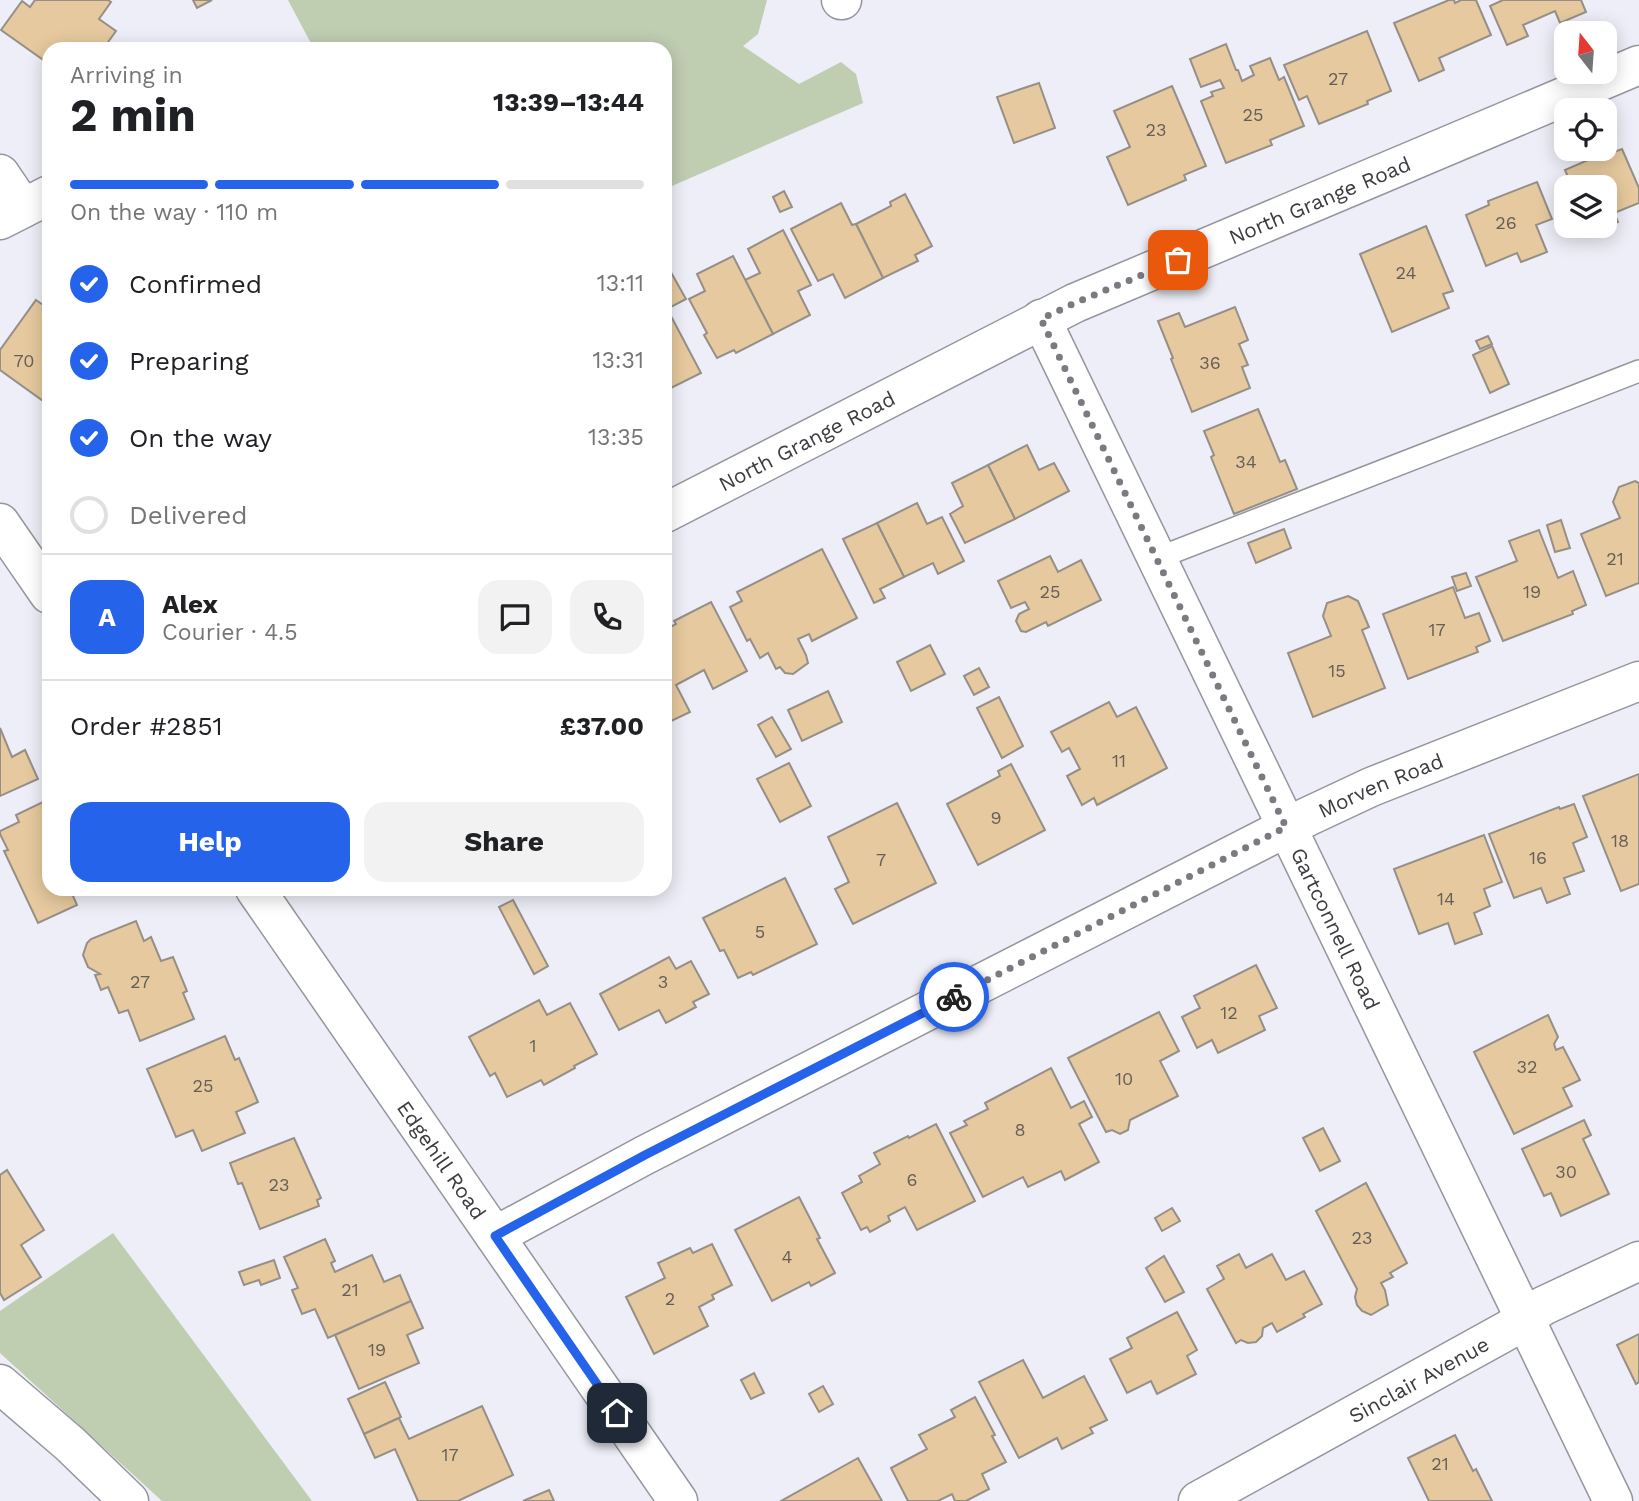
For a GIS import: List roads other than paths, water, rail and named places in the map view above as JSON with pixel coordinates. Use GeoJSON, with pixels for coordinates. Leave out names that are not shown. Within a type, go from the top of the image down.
{"type":"FeatureCollection","features":[{"type":"Feature","properties":{"kind":"street","name":"North Grange Road"},"geometry":{"type":"LineString","coordinates":[[672,509],[1075,303],[1639,65]]}},
{"type":"Feature","properties":{"kind":"street"},"geometry":{"type":"LineString","coordinates":[[0,174],[24,207]]}},
{"type":"Feature","properties":{"kind":"street","name":"Gartconnell Road"},"geometry":{"type":"LineString","coordinates":[[1041,319],[1613,1501]]}},
{"type":"Feature","properties":{"kind":"street"},"geometry":{"type":"LineString","coordinates":[[0,523],[42,584]]}},
{"type":"Feature","properties":{"kind":"street","name":"Morven Road"},"geometry":{"type":"LineString","coordinates":[[495,1236],[645,1155],[1286,827],[1371,787],[1639,681]]}},
{"type":"Feature","properties":{"kind":"street","name":"Edgehill Road"},"geometry":{"type":"LineString","coordinates":[[259,896],[678,1501]]}},
{"type":"Feature","properties":{"kind":"street","name":"Sinclair Avenue"},"geometry":{"type":"LineString","coordinates":[[1198,1501],[1508,1330],[1543,1306],[1639,1261]]}},
{"type":"Feature","properties":{"kind":"street"},"geometry":{"type":"LineString","coordinates":[[0,1384],[70,1444],[129,1501]]}},
{"type":"Feature","properties":{"kind":"lane"},"geometry":{"type":"LineString","coordinates":[[1158,558],[1639,371]]}}]}
